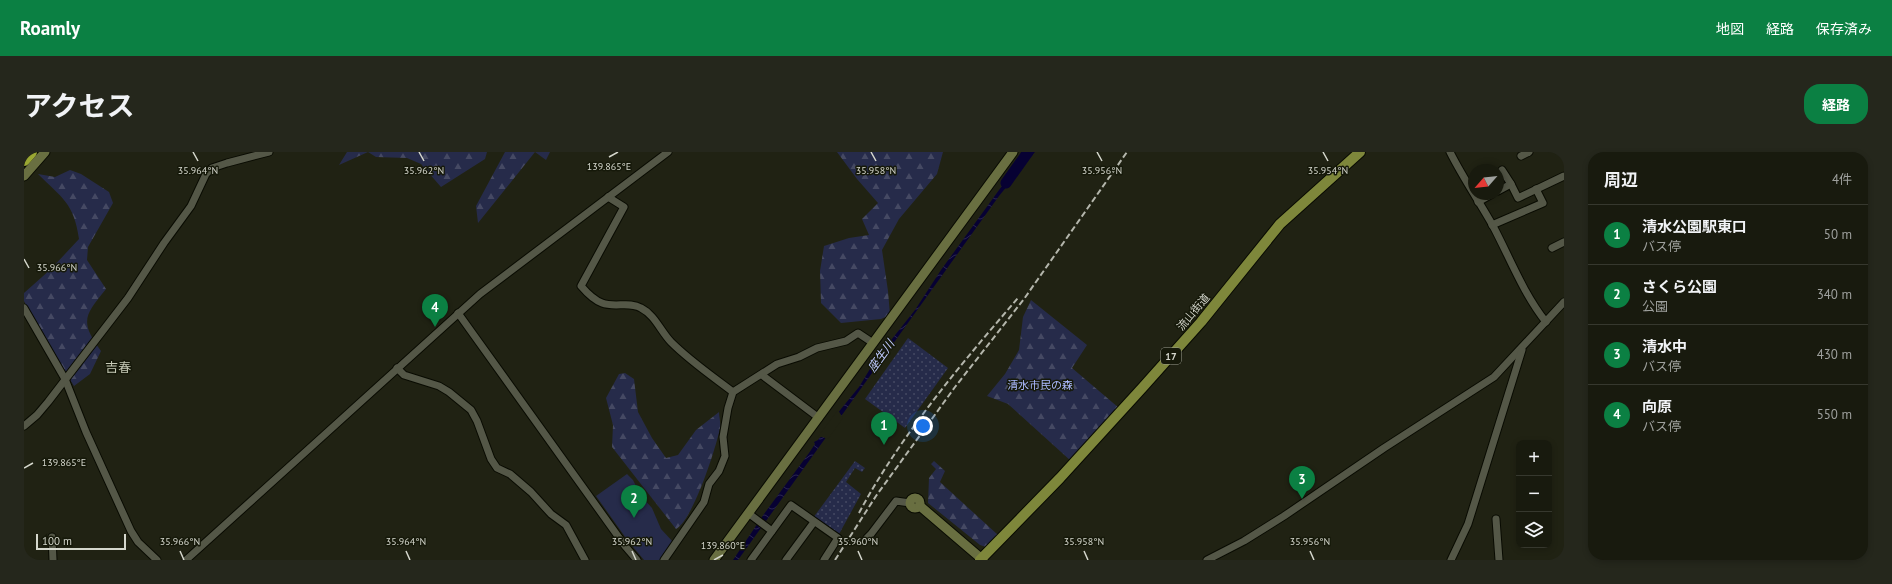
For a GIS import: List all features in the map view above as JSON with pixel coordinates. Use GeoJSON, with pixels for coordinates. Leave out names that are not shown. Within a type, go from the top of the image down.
{"type":"FeatureCollection","features":[{"type":"Feature","properties":{"kind":"highway"},"geometry":{"type":"LineString","coordinates":[[24,160],[31,152]]}},
{"type":"Feature","properties":{"kind":"main road","name":"流山街道"},"geometry":{"type":"LineString","coordinates":[[982,559],[1040,500],[1134,398],[1201,322],[1280,224],[1360,152]]}},
{"type":"Feature","properties":{"kind":"street"},"geometry":{"type":"LineString","coordinates":[[24,176],[46,152]]}},
{"type":"Feature","properties":{"kind":"street"},"geometry":{"type":"LineString","coordinates":[[24,426],[43,408],[132,292],[164,242],[191,206],[206,174],[212,168],[227,162],[270,152]]}},
{"type":"Feature","properties":{"kind":"street"},"geometry":{"type":"LineString","coordinates":[[186,560],[458,313],[506,273],[668,152]]}},
{"type":"Feature","properties":{"kind":"street"},"geometry":{"type":"LineString","coordinates":[[714,560],[752,516],[819,418],[1013,152]]}},
{"type":"Feature","properties":{"kind":"street"},"geometry":{"type":"LineString","coordinates":[[1450,152],[1492,225],[1534,306],[1546,322]]}},
{"type":"Feature","properties":{"kind":"street"},"geometry":{"type":"LineString","coordinates":[[1521,156],[1529,152]]}},
{"type":"Feature","properties":{"kind":"street"},"geometry":{"type":"LineString","coordinates":[[1504,173],[1518,198],[1564,176]]}},
{"type":"Feature","properties":{"kind":"street"},"geometry":{"type":"LineString","coordinates":[[1504,188],[1511,184]]}},
{"type":"Feature","properties":{"kind":"street"},"geometry":{"type":"LineString","coordinates":[[1492,225],[1543,203],[1536,189]]}},
{"type":"Feature","properties":{"kind":"street"},"geometry":{"type":"LineString","coordinates":[[608,197],[624,207],[581,286],[588,294],[602,303],[627,304],[641,308],[652,317],[671,342],[691,360],[733,392]]}},
{"type":"Feature","properties":{"kind":"street"},"geometry":{"type":"LineString","coordinates":[[1478,202],[1482,200]]}},
{"type":"Feature","properties":{"kind":"street"},"geometry":{"type":"LineString","coordinates":[[1552,248],[1564,242]]}},
{"type":"Feature","properties":{"kind":"street"},"geometry":{"type":"LineString","coordinates":[[1207,560],[1244,541],[1284,516],[1384,448],[1485,384],[1523,348],[1564,302]]}},
{"type":"Feature","properties":{"kind":"street"},"geometry":{"type":"LineString","coordinates":[[24,308],[65,379],[86,432],[131,531],[138,542],[157,560]]}},
{"type":"Feature","properties":{"kind":"street"},"geometry":{"type":"LineString","coordinates":[[458,313],[625,546],[637,560]]}},
{"type":"Feature","properties":{"kind":"street"},"geometry":{"type":"LineString","coordinates":[[664,560],[704,502],[710,484],[719,471],[725,456],[723,437],[728,408],[733,392],[778,364],[799,357],[817,348],[846,341],[858,333],[873,343]]}},
{"type":"Feature","properties":{"kind":"street"},"geometry":{"type":"LineString","coordinates":[[1450,560],[1468,524],[1523,348]]}},
{"type":"Feature","properties":{"kind":"street"},"geometry":{"type":"LineString","coordinates":[[397,368],[404,375],[439,386],[450,392],[471,410],[477,421],[491,459],[498,468],[510,474],[531,492],[551,514],[566,525],[585,560]]}},
{"type":"Feature","properties":{"kind":"street"},"geometry":{"type":"LineString","coordinates":[[762,375],[819,418]]}},
{"type":"Feature","properties":{"kind":"street"},"geometry":{"type":"LineString","coordinates":[[867,538],[896,501],[910,503],[911,500],[916,498],[920,501],[920,506],[982,559]]}},
{"type":"Feature","properties":{"kind":"street"},"geometry":{"type":"LineString","coordinates":[[751,560],[770,530],[791,505],[838,538],[824,560]]}},
{"type":"Feature","properties":{"kind":"street"},"geometry":{"type":"LineString","coordinates":[[752,516],[770,530]]}},
{"type":"Feature","properties":{"kind":"street"},"geometry":{"type":"LineString","coordinates":[[1496,519],[1499,560]]}},
{"type":"Feature","properties":{"kind":"street"},"geometry":{"type":"LineString","coordinates":[[786,560],[814,522]]}},
{"type":"Feature","properties":{"kind":"street"},"geometry":{"type":"LineString","coordinates":[[52,537],[53,560]]}},
{"type":"Feature","properties":{"kind":"green space"},"geometry":{"type":"Polygon","coordinates":[[[347,152],[368,152],[339,165],[347,152]]]}},
{"type":"Feature","properties":{"kind":"green space"},"geometry":{"type":"Polygon","coordinates":[[[368,152],[487,152],[485,159],[441,187],[421,164],[407,158],[376,157],[368,152]]]}},
{"type":"Feature","properties":{"kind":"green space"},"geometry":{"type":"Polygon","coordinates":[[[505,152],[535,152],[478,223],[476,206],[505,152]]]}},
{"type":"Feature","properties":{"kind":"green space"},"geometry":{"type":"Polygon","coordinates":[[[535,152],[550,152],[546,160],[535,152]]]}},
{"type":"Feature","properties":{"kind":"green space"},"geometry":{"type":"Polygon","coordinates":[[[837,152],[943,152],[937,174],[899,219],[882,250],[890,315],[881,319],[841,323],[821,303],[820,271],[824,246],[849,238],[869,235],[862,219],[878,203],[857,179],[837,152]]]}},
{"type":"Feature","properties":{"kind":"green space"},"geometry":{"type":"Polygon","coordinates":[[[70,170],[81,174],[109,192],[113,203],[88,247],[87,260],[106,289],[93,305],[87,318],[87,325],[94,341],[101,351],[90,374],[74,386],[40,332],[24,301],[24,293],[51,269],[79,239],[74,217],[66,202],[38,174],[55,177],[70,170]]]}},
{"type":"Feature","properties":{"kind":"green space","name":"清水市民の森"},"geometry":{"type":"Polygon","coordinates":[[[1031,300],[1087,345],[1072,368],[1119,408],[1071,461],[1008,404],[987,396],[1005,374],[1019,350],[1023,317],[1031,300]]]}},
{"type":"Feature","properties":{"kind":"green space"},"geometry":{"type":"Polygon","coordinates":[[[908,338],[948,368],[905,428],[865,399],[908,338]]]}},
{"type":"Feature","properties":{"kind":"green space"},"geometry":{"type":"Polygon","coordinates":[[[625,373],[634,379],[638,412],[652,438],[666,458],[678,455],[696,430],[719,412],[720,428],[703,483],[683,523],[676,529],[612,447],[613,425],[606,398],[619,374],[625,373]]]}},
{"type":"Feature","properties":{"kind":"green space"},"geometry":{"type":"Polygon","coordinates":[[[855,461],[865,468],[862,472],[855,468],[846,482],[861,494],[838,536],[813,518],[855,461]]]}},
{"type":"Feature","properties":{"kind":"green space"},"geometry":{"type":"Polygon","coordinates":[[[934,461],[945,471],[940,482],[998,535],[986,547],[980,545],[928,503],[929,478],[936,469],[931,464],[934,461]]]}},
{"type":"Feature","properties":{"kind":"green space"},"geometry":{"type":"Polygon","coordinates":[[[627,474],[633,480],[641,496],[652,508],[661,529],[674,543],[661,560],[644,560],[628,541],[596,496],[627,474]]]}},
{"type":"Feature","properties":{"kind":"water"},"geometry":{"type":"Polygon","coordinates":[[[1030,152],[1035,152],[999,196],[738,560],[733,560],[764,514],[809,453],[815,444],[814,442],[818,440],[859,387],[876,359],[915,310],[941,270],[1007,179],[1030,152]]]}},
{"type":"Feature","properties":{"kind":"pier"},"geometry":{"type":"Polygon","coordinates":[[[838,410],[843,418],[828,439],[822,437],[817,438],[838,410]]]}},
{"type":"Feature","properties":{"kind":"waterway","name":"座生川"},"geometry":{"type":"LineString","coordinates":[[1006,183],[1028,152]]}},
{"type":"Feature","properties":{"kind":"railway"},"geometry":{"type":"LineString","coordinates":[[835,560],[876,496],[955,387],[1024,299],[1127,152]]}},
{"type":"Feature","properties":{"kind":"railway"},"geometry":{"type":"LineString","coordinates":[[859,513],[893,456],[932,401],[1018,298]]}},
{"type":"Feature","properties":{"kind":"place","name":"向原"},"geometry":{"type":"Point","coordinates":[435,327]}},
{"type":"Feature","properties":{"kind":"place","name":"清水公園駅東口"},"geometry":{"type":"Point","coordinates":[884,445]}},
{"type":"Feature","properties":{"kind":"place","name":"清水中"},"geometry":{"type":"Point","coordinates":[1302,499]}},
{"type":"Feature","properties":{"kind":"place","name":"さくら公園"},"geometry":{"type":"Point","coordinates":[634,518]}},
{"type":"Feature","properties":{"kind":"district","name":"吉春"},"geometry":{"type":"Point","coordinates":[118,367]}}]}
